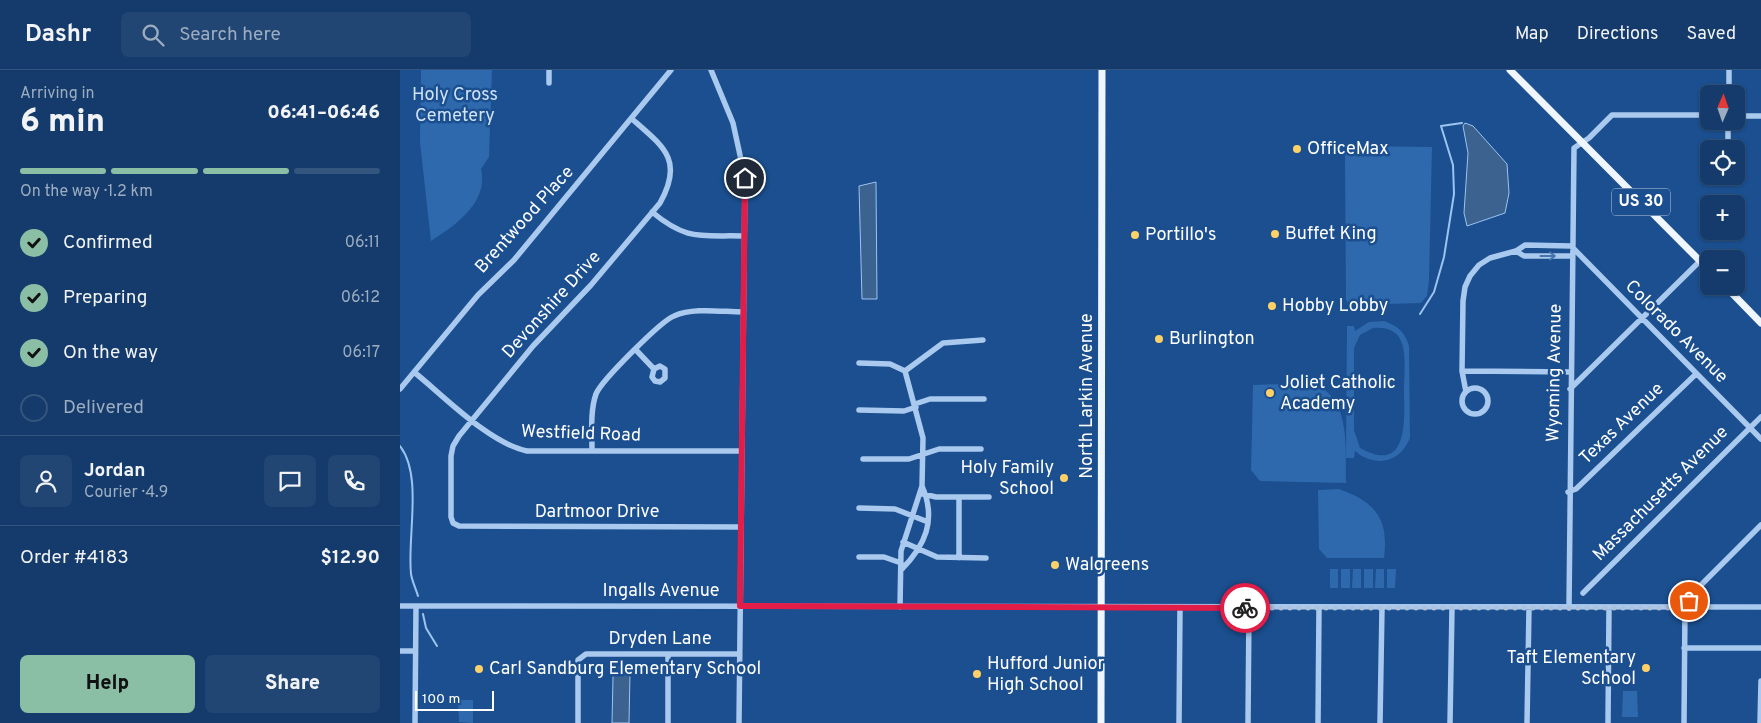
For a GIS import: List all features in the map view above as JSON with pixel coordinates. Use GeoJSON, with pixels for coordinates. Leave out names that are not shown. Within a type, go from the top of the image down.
{"type":"FeatureCollection","features":[{"type":"Feature","properties":{"kind":"main road","name":"North Larkin Avenue"},"geometry":{"type":"LineString","coordinates":[[1101,723],[1102,70]]}},
{"type":"Feature","properties":{"kind":"main road","name":"US 30"},"geometry":{"type":"LineString","coordinates":[[1513,71],[1581,143],[1700,261]]}},
{"type":"Feature","properties":{"kind":"main road"},"geometry":{"type":"LineString","coordinates":[[1734,295],[1761,323]]}},
{"type":"Feature","properties":{"kind":"street"},"geometry":{"type":"LineString","coordinates":[[549,70],[549,83]]}},
{"type":"Feature","properties":{"kind":"street","name":"Brentwood Place"},"geometry":{"type":"LineString","coordinates":[[400,390],[478,295],[514,260],[671,70]]}},
{"type":"Feature","properties":{"kind":"street"},"geometry":{"type":"LineString","coordinates":[[711,70],[733,123],[745,178],[739,723]]}},
{"type":"Feature","properties":{"kind":"street"},"geometry":{"type":"LineString","coordinates":[[1729,70],[1729,85]]}},
{"type":"Feature","properties":{"kind":"street"},"geometry":{"type":"LineString","coordinates":[[1581,143],[1612,116],[1700,115]]}},
{"type":"Feature","properties":{"kind":"street"},"geometry":{"type":"LineString","coordinates":[[1745,116],[1761,116]]}},
{"type":"Feature","properties":{"kind":"street","name":"Devonshire Drive"},"geometry":{"type":"LineString","coordinates":[[454,523],[452,517],[451,456],[456,441],[533,346],[582,295],[652,212],[667,190],[671,176],[671,163],[664,148],[632,119]]}},
{"type":"Feature","properties":{"kind":"street","name":"Wyoming Avenue"},"geometry":{"type":"LineString","coordinates":[[1569,608],[1568,492],[1572,156],[1574,148],[1581,143]]}},
{"type":"Feature","properties":{"kind":"street"},"geometry":{"type":"LineString","coordinates":[[652,212],[672,228],[688,235],[743,236]]}},
{"type":"Feature","properties":{"kind":"street"},"geometry":{"type":"LineString","coordinates":[[1466,392],[1477,388],[1484,392],[1488,399],[1484,410],[1472,413],[1464,408],[1462,400],[1466,392],[1462,371],[1462,301],[1465,287],[1479,265],[1490,258],[1516,251],[1525,243],[1571,246]]}},
{"type":"Feature","properties":{"kind":"street"},"geometry":{"type":"LineString","coordinates":[[1524,258],[1525,243]]}},
{"type":"Feature","properties":{"kind":"street","name":"Colorado Avenue"},"geometry":{"type":"LineString","coordinates":[[1571,246],[1761,439]]}},
{"type":"Feature","properties":{"kind":"street"},"geometry":{"type":"LineString","coordinates":[[1516,251],[1524,258],[1571,256]]}},
{"type":"Feature","properties":{"kind":"street"},"geometry":{"type":"LineString","coordinates":[[1570,388],[1700,261]]}},
{"type":"Feature","properties":{"kind":"street"},"geometry":{"type":"LineString","coordinates":[[592,451],[593,405],[596,394],[601,385],[636,350],[673,316],[696,312],[743,312]]}},
{"type":"Feature","properties":{"kind":"street"},"geometry":{"type":"LineString","coordinates":[[905,371],[943,342],[983,340]]}},
{"type":"Feature","properties":{"kind":"street"},"geometry":{"type":"LineString","coordinates":[[636,350],[654,368]]}},
{"type":"Feature","properties":{"kind":"street"},"geometry":{"type":"LineString","coordinates":[[859,363],[890,364],[905,371],[921,424],[924,454],[920,489],[903,542],[900,607]]}},
{"type":"Feature","properties":{"kind":"street"},"geometry":{"type":"LineString","coordinates":[[1462,371],[1570,372]]}},
{"type":"Feature","properties":{"kind":"street","name":"Westfield Road"},"geometry":{"type":"LineString","coordinates":[[414,372],[492,436],[514,448],[592,451],[742,451]]}},
{"type":"Feature","properties":{"kind":"street","name":"Texas Avenue"},"geometry":{"type":"LineString","coordinates":[[1568,492],[1576,489],[1696,374]]}},
{"type":"Feature","properties":{"kind":"street"},"geometry":{"type":"LineString","coordinates":[[859,410],[904,411],[930,399],[984,400]]}},
{"type":"Feature","properties":{"kind":"street","name":"Massachusetts Avenue"},"geometry":{"type":"LineString","coordinates":[[1583,593],[1761,417]]}},
{"type":"Feature","properties":{"kind":"street"},"geometry":{"type":"LineString","coordinates":[[863,460],[909,459],[939,449],[981,449]]}},
{"type":"Feature","properties":{"kind":"street"},"geometry":{"type":"LineString","coordinates":[[902,566],[919,550],[928,522],[926,495],[920,489]]}},
{"type":"Feature","properties":{"kind":"street"},"geometry":{"type":"LineString","coordinates":[[926,495],[989,497]]}},
{"type":"Feature","properties":{"kind":"street"},"geometry":{"type":"LineString","coordinates":[[959,558],[960,497]]}},
{"type":"Feature","properties":{"kind":"street"},"geometry":{"type":"LineString","coordinates":[[859,508],[895,509],[928,522]]}},
{"type":"Feature","properties":{"kind":"street","name":"Dartmoor Drive"},"geometry":{"type":"LineString","coordinates":[[454,523],[459,526],[741,527]]}},
{"type":"Feature","properties":{"kind":"street"},"geometry":{"type":"LineString","coordinates":[[1684,723],[1685,608],[1692,594],[1761,525]]}},
{"type":"Feature","properties":{"kind":"street"},"geometry":{"type":"LineString","coordinates":[[903,542],[937,558],[986,558]]}},
{"type":"Feature","properties":{"kind":"street"},"geometry":{"type":"LineString","coordinates":[[859,557],[884,557],[902,566]]}},
{"type":"Feature","properties":{"kind":"street","name":"Ingalls Avenue"},"geometry":{"type":"LineString","coordinates":[[400,606],[1761,607]]}},
{"type":"Feature","properties":{"kind":"street"},"geometry":{"type":"LineString","coordinates":[[415,723],[416,606]]}},
{"type":"Feature","properties":{"kind":"street"},"geometry":{"type":"LineString","coordinates":[[1179,723],[1180,608]]}},
{"type":"Feature","properties":{"kind":"street"},"geometry":{"type":"LineString","coordinates":[[1248,723],[1249,608]]}},
{"type":"Feature","properties":{"kind":"street"},"geometry":{"type":"LineString","coordinates":[[1318,723],[1319,608]]}},
{"type":"Feature","properties":{"kind":"street"},"geometry":{"type":"LineString","coordinates":[[1380,723],[1382,608]]}},
{"type":"Feature","properties":{"kind":"street"},"geometry":{"type":"LineString","coordinates":[[1450,723],[1452,608]]}},
{"type":"Feature","properties":{"kind":"street"},"geometry":{"type":"LineString","coordinates":[[1527,723],[1529,608]]}},
{"type":"Feature","properties":{"kind":"street"},"geometry":{"type":"LineString","coordinates":[[1608,723],[1609,608]]}},
{"type":"Feature","properties":{"kind":"street"},"geometry":{"type":"LineString","coordinates":[[1684,648],[1761,648]]}},
{"type":"Feature","properties":{"kind":"street"},"geometry":{"type":"LineString","coordinates":[[400,651],[415,651]]}},
{"type":"Feature","properties":{"kind":"street","name":"Dryden Lane"},"geometry":{"type":"LineString","coordinates":[[578,723],[578,660],[581,656],[586,654],[739,654]]}},
{"type":"Feature","properties":{"kind":"street"},"geometry":{"type":"LineString","coordinates":[[668,654],[668,723]]}},
{"type":"Feature","properties":{"kind":"street"},"geometry":{"type":"LineString","coordinates":[[1760,723],[1761,681]]}},
{"type":"Feature","properties":{"kind":"green space","name":"Holy Cross Cemetery"},"geometry":{"type":"Polygon","coordinates":[[[421,70],[492,70],[489,157],[481,169],[482,181],[480,192],[468,212],[431,241],[420,142],[421,70]]]}},
{"type":"Feature","properties":{"kind":"green space"},"geometry":{"type":"Polygon","coordinates":[[[1352,146],[1432,147],[1429,280],[1427,296],[1421,303],[1348,304],[1346,299],[1345,153],[1352,146]]]}},
{"type":"Feature","properties":{"kind":"green space"},"geometry":{"type":"Polygon","coordinates":[[[1384,321],[1393,325],[1403,333],[1409,346],[1410,438],[1400,453],[1393,458],[1379,461],[1371,460],[1355,451],[1354,458],[1346,458],[1347,326],[1354,326],[1355,331],[1369,322],[1384,321]],[[1373,328],[1360,335],[1354,348],[1354,430],[1360,448],[1376,455],[1388,455],[1396,449],[1401,440],[1404,414],[1404,357],[1402,344],[1395,333],[1385,328],[1373,328]]]}},
{"type":"Feature","properties":{"kind":"green space"},"geometry":{"type":"Polygon","coordinates":[[[1313,383],[1326,390],[1340,412],[1344,426],[1346,483],[1260,481],[1251,470],[1253,385],[1313,383]]]}},
{"type":"Feature","properties":{"kind":"green space"},"geometry":{"type":"Polygon","coordinates":[[[1339,489],[1362,500],[1377,513],[1384,532],[1384,558],[1327,558],[1319,549],[1318,490],[1339,489]]]}},
{"type":"Feature","properties":{"kind":"green space"},"geometry":{"type":"Polygon","coordinates":[[[1330,569],[1338,569],[1338,588],[1330,588],[1330,569]]]}},
{"type":"Feature","properties":{"kind":"green space"},"geometry":{"type":"Polygon","coordinates":[[[1341,569],[1350,569],[1350,588],[1341,588],[1341,569]]]}},
{"type":"Feature","properties":{"kind":"green space"},"geometry":{"type":"Polygon","coordinates":[[[1353,569],[1361,569],[1361,588],[1352,588],[1353,569]]]}},
{"type":"Feature","properties":{"kind":"green space"},"geometry":{"type":"Polygon","coordinates":[[[1364,569],[1373,569],[1373,588],[1364,588],[1364,569]]]}},
{"type":"Feature","properties":{"kind":"green space"},"geometry":{"type":"Polygon","coordinates":[[[1376,569],[1384,569],[1384,588],[1375,588],[1376,569]]]}},
{"type":"Feature","properties":{"kind":"green space"},"geometry":{"type":"Polygon","coordinates":[[[1387,569],[1396,569],[1395,588],[1387,588],[1387,569]]]}},
{"type":"Feature","properties":{"kind":"green space"},"geometry":{"type":"Polygon","coordinates":[[[1623,691],[1637,691],[1638,717],[1622,717],[1623,691]]]}},
{"type":"Feature","properties":{"kind":"green space"},"geometry":{"type":"Polygon","coordinates":[[[458,700],[473,700],[473,723],[459,722],[458,700]]]}},
{"type":"Feature","properties":{"kind":"shaded area"},"geometry":{"type":"Polygon","coordinates":[[[1465,123],[1473,126],[1507,164],[1509,193],[1505,213],[1467,226],[1464,213],[1468,153],[1463,126],[1465,123]]]}},
{"type":"Feature","properties":{"kind":"shaded area"},"geometry":{"type":"Polygon","coordinates":[[[876,182],[877,299],[862,299],[859,186],[876,182]]]}},
{"type":"Feature","properties":{"kind":"shaded area"},"geometry":{"type":"Polygon","coordinates":[[[627,668],[630,672],[629,723],[612,723],[613,677],[615,669],[627,668]]]}},
{"type":"Feature","properties":{"kind":"waterway"},"geometry":{"type":"LineString","coordinates":[[1420,314],[1434,292],[1444,257],[1454,194],[1453,165],[1441,126],[1462,123]]}},
{"type":"Feature","properties":{"kind":"waterway"},"geometry":{"type":"LineString","coordinates":[[400,446],[407,458],[411,473],[413,507],[410,559],[412,579],[418,596]]}},
{"type":"Feature","properties":{"kind":"waterway"},"geometry":{"type":"LineString","coordinates":[[423,614],[426,628],[437,646]]}},
{"type":"Feature","properties":{"kind":"way so far"},"geometry":{"type":"LineString","coordinates":[[1245,608],[1685,608],[1689,601]]}},
{"type":"Feature","properties":{"kind":"place","name":"OfficeMax"},"geometry":{"type":"Point","coordinates":[1297,149]}},
{"type":"Feature","properties":{"kind":"place","name":"Buffet King"},"geometry":{"type":"Point","coordinates":[1275,234]}},
{"type":"Feature","properties":{"kind":"place","name":"Portillo's"},"geometry":{"type":"Point","coordinates":[1135,235]}},
{"type":"Feature","properties":{"kind":"place","name":"Hobby Lobby"},"geometry":{"type":"Point","coordinates":[1272,306]}},
{"type":"Feature","properties":{"kind":"place","name":"Burlington"},"geometry":{"type":"Point","coordinates":[1159,339]}},
{"type":"Feature","properties":{"kind":"place","name":"Joliet Catholic Academy"},"geometry":{"type":"Point","coordinates":[1270,393]}},
{"type":"Feature","properties":{"kind":"place","name":"Holy Family School"},"geometry":{"type":"Point","coordinates":[1064,478]}},
{"type":"Feature","properties":{"kind":"place","name":"Walgreens"},"geometry":{"type":"Point","coordinates":[1055,565]}},
{"type":"Feature","properties":{"kind":"place","name":"Taft Elementary School"},"geometry":{"type":"Point","coordinates":[1646,668]}},
{"type":"Feature","properties":{"kind":"place","name":"Carl Sandburg Elementary School"},"geometry":{"type":"Point","coordinates":[479,669]}},
{"type":"Feature","properties":{"kind":"place","name":"Hufford Junior High School"},"geometry":{"type":"Point","coordinates":[977,674]}},
{"type":"Feature","properties":{"kind":"route"},"geometry":{"type":"LineString","coordinates":[[745,178],[740,606],[1245,608]]}}]}
